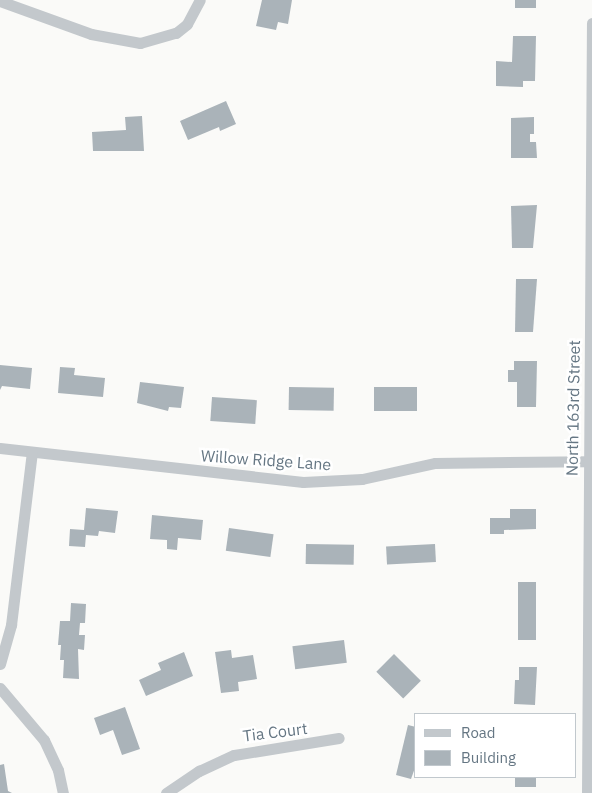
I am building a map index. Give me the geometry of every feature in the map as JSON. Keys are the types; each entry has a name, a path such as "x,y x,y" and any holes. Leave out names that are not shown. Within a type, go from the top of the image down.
{"street":[{"path":"0,1 115,40 140,43 164,39 187,24 200,0"},
{"name":"North 163rd Street","path":"587,793 592,23"},
{"name":"Willow Ridge Lane","path":"0,448 303,482 362,479 435,463 588,461"},
{"path":"0,664 11,625 32,452"},
{"path":"0,688 44,740 58,770 63,793"},
{"name":"Tia Court","path":"166,793 199,771 234,755 339,738"}],"building":[{"path":"262,0 292,0 288,24 278,22 276,30 256,26"},
{"path":"515,0 536,0 536,8 515,8"},
{"path":"513,36 536,36 535,81 523,81 523,87 496,86 496,61 512,62"},
{"path":"226,101 236,124 220,131 219,127 188,140 180,121"},
{"path":"142,116 144,151 93,151 92,132 126,130 125,117"},
{"path":"534,117 534,134 530,134 530,142 536,142 537,158 511,158 511,118"},
{"path":"537,205 533,248 512,248 511,206"},
{"path":"516,279 537,279 533,332 515,332"},
{"path":"514,361 537,361 536,407 517,407 517,382 508,382 508,370 514,370"},
{"path":"0,365 32,368 30,389 2,386 0,390"},
{"path":"60,367 75,368 74,375 105,378 103,397 58,393"},
{"path":"140,382 184,387 181,408 169,407 168,411 137,403"},
{"path":"289,387 334,388 334,411 289,410"},
{"path":"374,387 417,387 417,411 374,411"},
{"path":"212,397 257,400 255,424 210,421"},
{"path":"86,508 118,511 115,533 99,531 98,536 86,535 85,547 69,546 70,529 84,530"},
{"path":"510,509 536,509 536,529 504,530 504,534 490,534 490,518 510,518"},
{"path":"152,515 203,520 201,540 178,538 177,550 167,549 167,540 150,539"},
{"path":"229,528 274,534 270,557 226,551"},
{"path":"306,544 354,545 354,565 306,564"},
{"path":"435,544 436,562 387,565 386,547"},
{"path":"518,582 536,582 536,640 518,640"},
{"path":"71,603 86,604 85,623 80,623 79,635 85,635 84,650 78,649 79,679 63,678 64,660 60,660 61,645 58,645 60,621 70,621"},
{"path":"344,640 347,663 295,669 292,646"},
{"path":"231,650 232,658 253,655 257,679 238,682 239,691 221,693 215,652"},
{"path":"184,652 193,676 146,696 139,680 161,670 158,663"},
{"path":"394,654 421,681 403,699 376,672"},
{"path":"519,667 537,667 535,705 514,704 515,680 519,680"},
{"path":"125,707 140,749 122,755 113,730 100,735 94,718"},
{"path":"408,725 414,726 414,771 411,779 396,775"},
{"path":"4,764 8,791 12,793 0,793 0,765"},
{"path":"515,778 536,778 536,787 515,787"}]}
